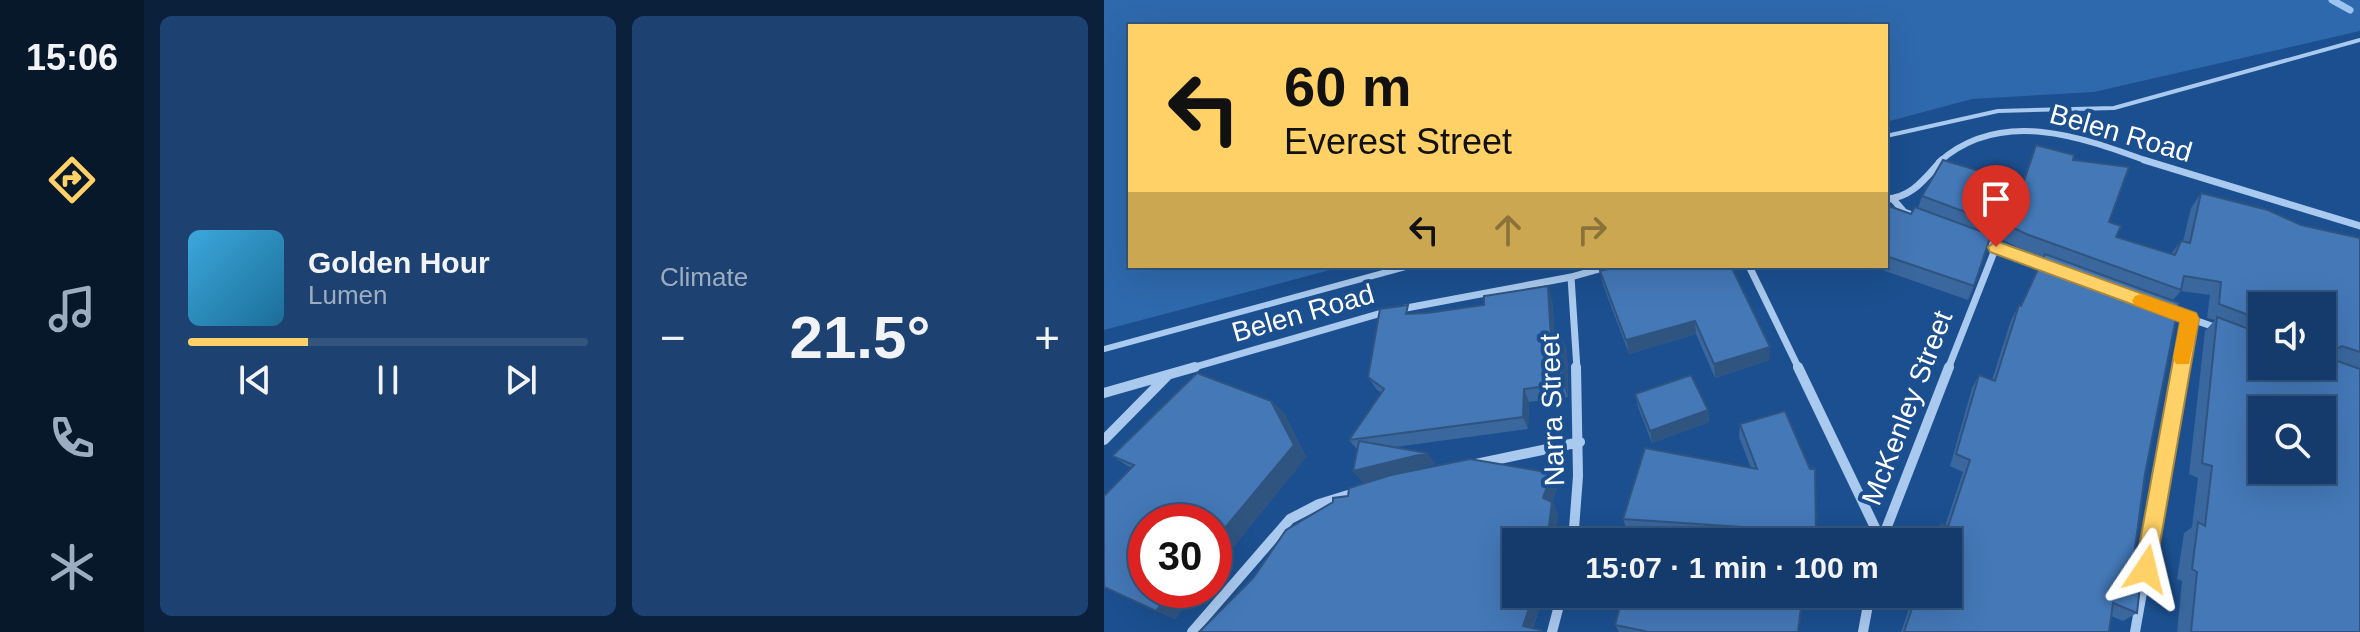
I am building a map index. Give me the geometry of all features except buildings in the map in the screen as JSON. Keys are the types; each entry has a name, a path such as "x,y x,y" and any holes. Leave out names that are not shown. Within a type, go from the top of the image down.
{"street":[{"name":"Belen Road","path":"1889,199 1916,188 1947,156 1970,142 2011,131 2038,131 2096,144 2360,226"},
{"path":"1889,199 1904,212 1917,217"},
{"path":"1970,237 2056,269"},
{"name":"McKenley Street","path":"1886,528 1996,247"},
{"name":"Belen Road","path":"1104,393 1385,312 1571,277 1603,268"},
{"path":"1750,268 1875,528"},
{"name":"Narra Street","path":"1571,277 1580,442 1575,528"},
{"path":"2160,308 2233,334"},
{"path":"2135,632 2190,319"},
{"path":"1104,440 1169,375"},
{"path":"1460,467 1580,442"},
{"path":"1192,632 1290,519 1305,509 1364,490"},
{"path":"1552,632 1558,608"},
{"path":"1863,632 1867,608"}],"lane":[{"path":"1888,135 1966,115 2016,109 2078,111 2114,108 2360,40"},
{"path":"1104,349 1402,268"}],"shaded area":[{"path":"1104,0 2360,0 2360,31 2094,92 1972,99 1888,121 1888,24 1128,24 1128,268 1337,268 1104,330"}],"waterway":[{"path":"2332,0 2350,10"}],"slow traffic":[{"path":"2141,301 2190,319 2183,358"}],"route":[{"path":"1996,247 2190,319 2146,569"}]}
